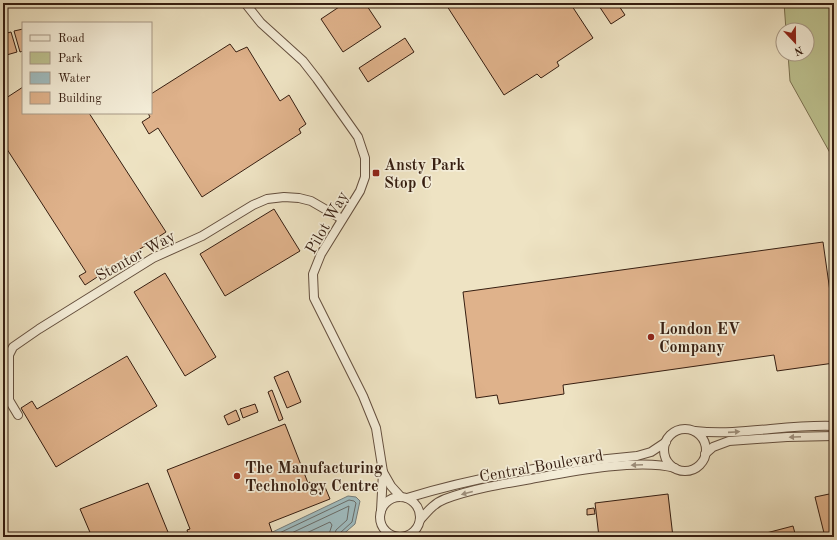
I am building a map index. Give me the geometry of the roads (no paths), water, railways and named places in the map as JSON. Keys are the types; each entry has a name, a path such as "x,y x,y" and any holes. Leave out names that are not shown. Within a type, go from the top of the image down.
{"street":[{"name":"Pilot Way","path":"247,3 251,12 303,61 341,112 358,137 363,148 365,158 365,177 360,191 321,254 313,274 314,298 363,396 376,428 383,472 381,511"},
{"name":"Stentor Way","path":"18,415 8,400 9,355 13,347 39,329 153,258 202,236 253,205 267,199 284,197 299,198 311,201 342,219"},
{"path":"834,426 812,425 723,432 695,431 686,429 675,432 666,442 666,456 675,468 686,470 694,468 700,464 706,454 713,447 729,441 787,437 834,436"},
{"path":"695,431 703,439 706,454"},
{"name":"Central Boulevard","path":"404,497 529,469 637,456 651,452 666,442"},
{"name":"Central Boulevard","path":"419,522 436,504 445,499 490,487 567,472 600,468 661,464 675,468"},
{"name":"Pilot Way","path":"383,472 391,486 404,497"},
{"path":"416,537 419,522 417,505 404,497 388,501 381,511 380,516 383,527 395,536 410,534 419,522"}],"water":[{"path":"348,496 356,497 360,501 355,524 340,537 262,537"}],"place":[{"name":"Ansty Park Stop C","path":"376,173"},
{"name":"London EV Company","path":"651,337"},
{"name":"The Manufacturing Technology Centre","path":"237,476"}]}
